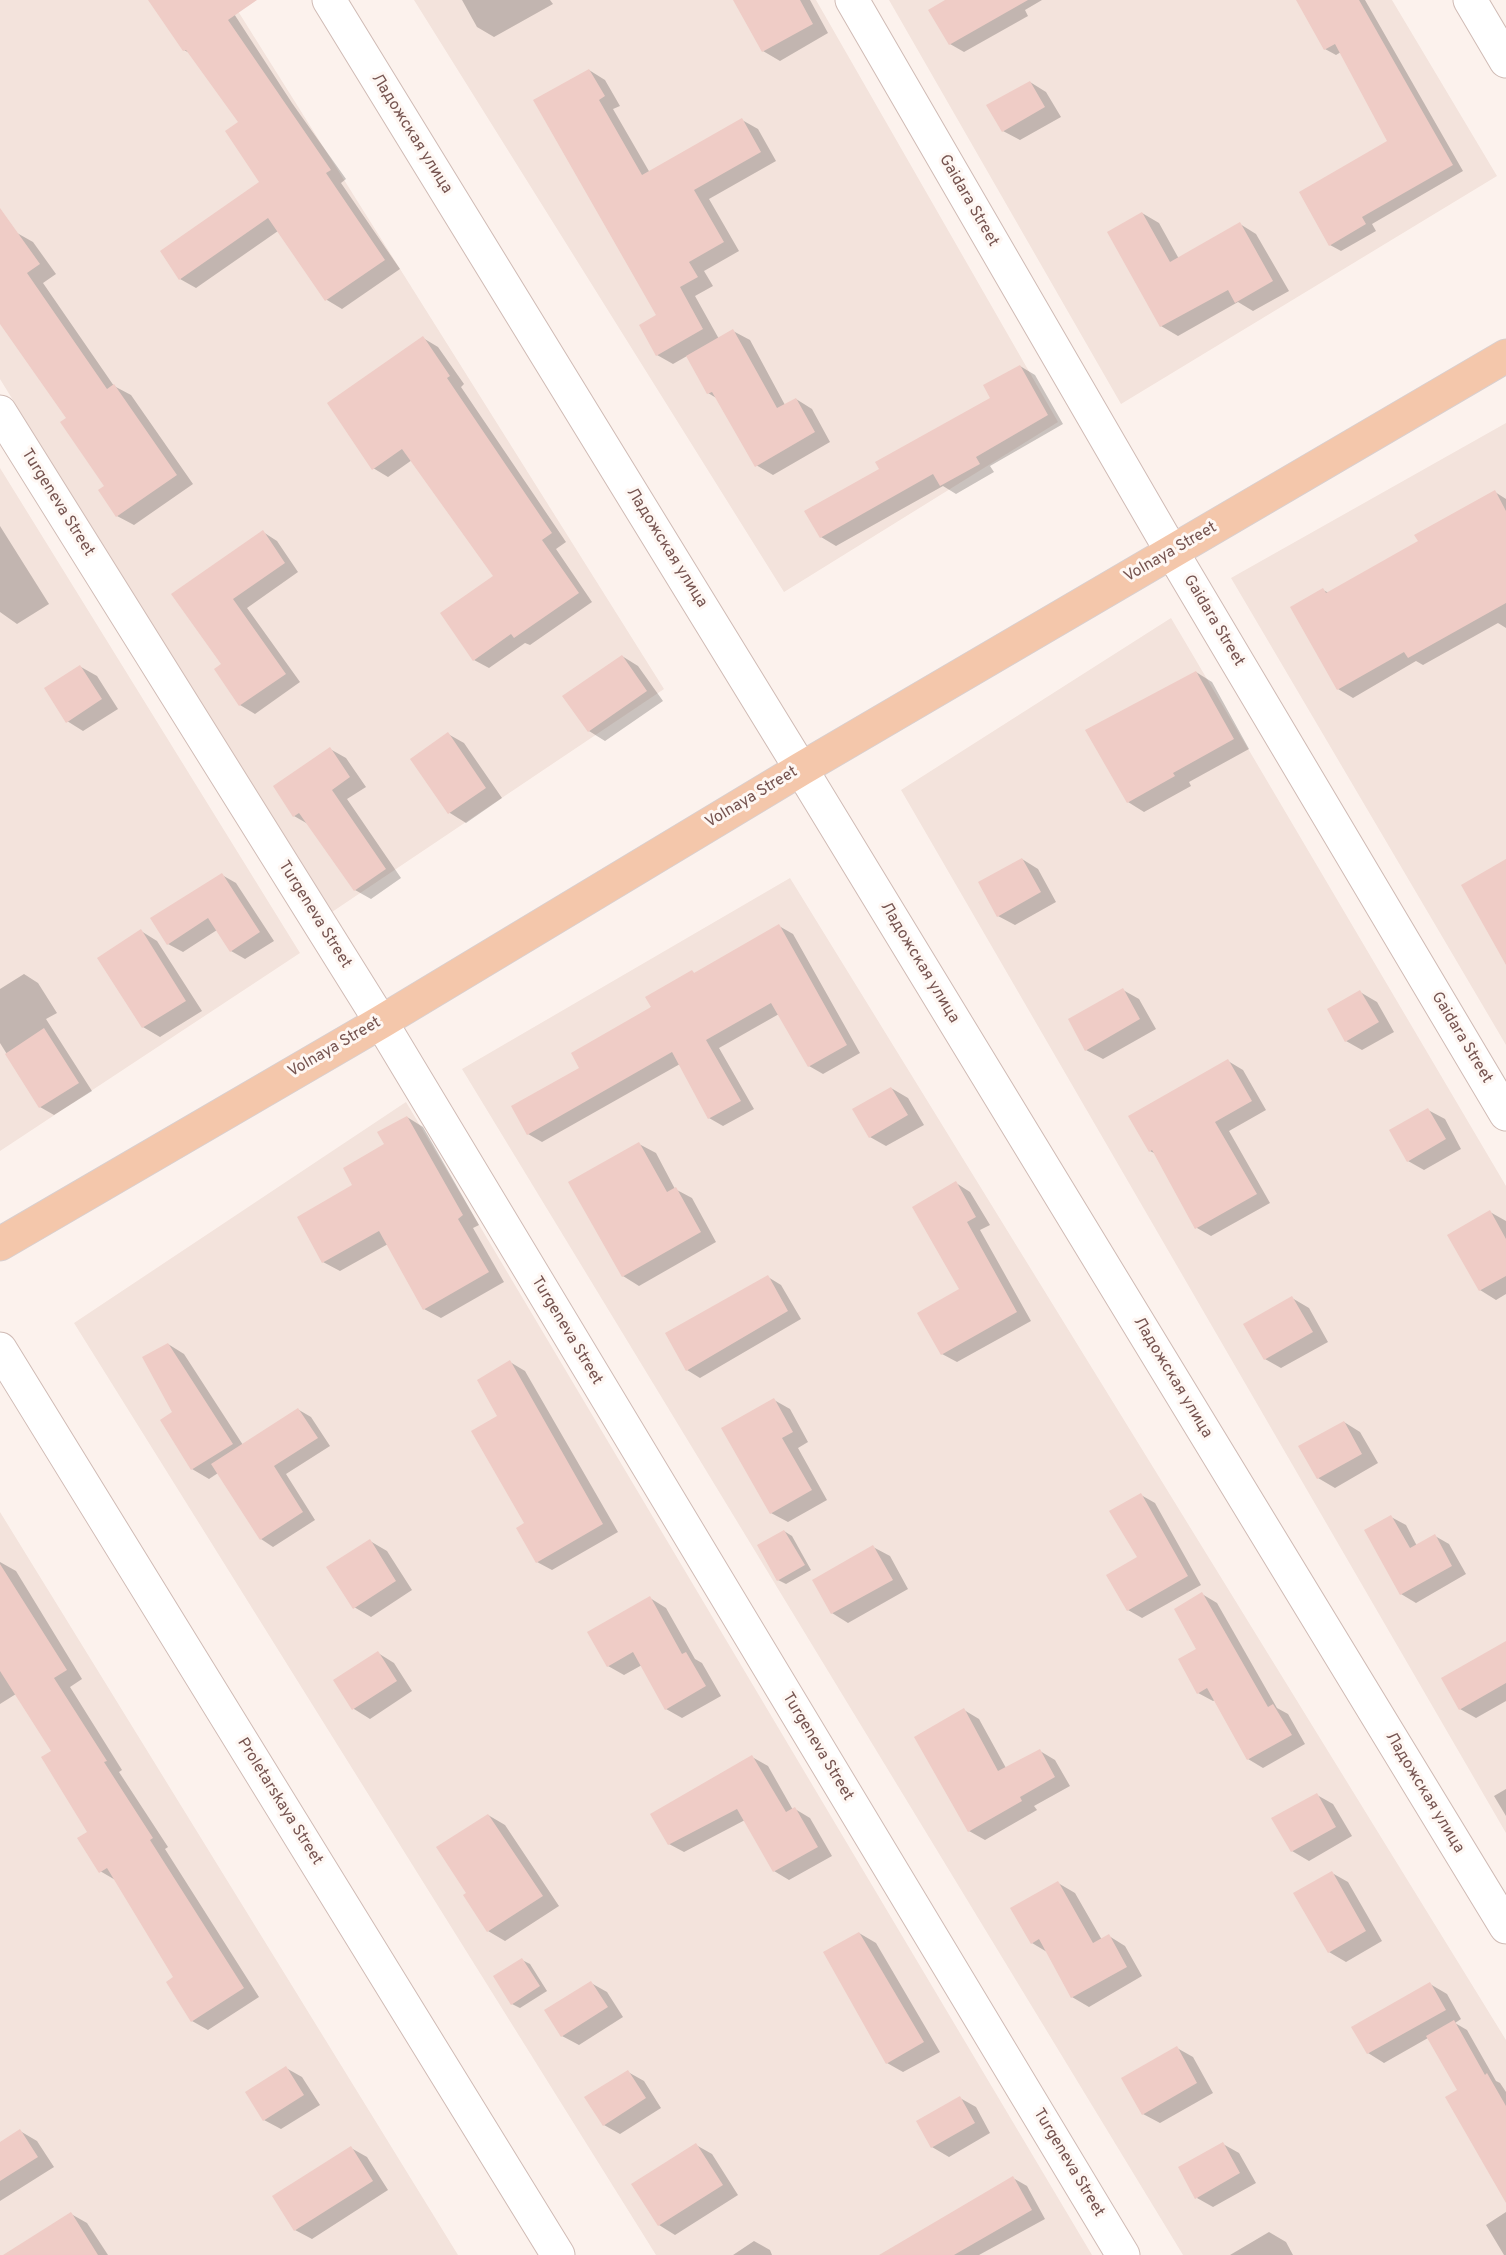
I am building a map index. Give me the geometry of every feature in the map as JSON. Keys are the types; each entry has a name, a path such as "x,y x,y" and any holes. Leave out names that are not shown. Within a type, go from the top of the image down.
{"main road":[{"name":"Volnaya Street","path":"0,1244 381,1022 801,769 1506,356"}],"street":[{"name":"Ладожская улица","path":"329,0 801,769 1506,1927"},
{"name":"Gaidara Street","path":"852,0 1172,552 1506,1114"},
{"path":"1470,0 1506,61"},
{"name":"Turgeneva Street","path":"0,412 381,1022 1123,2255"},
{"name":"Proletarskaya Street","path":"0,1349 558,2255"}],"shaded area":[{"path":"0,0 231,0 664,689 329,914 0,379"},
{"path":"414,0 816,0 1058,422 784,592"},
{"path":"889,0 1392,0 1497,176 1121,404"},
{"path":"1506,423 1506,1045 1231,578"},
{"path":"0,468 300,953 0,1151"},
{"path":"1171,618 1506,1186 1506,1833 901,790"},
{"path":"790,878 1506,2040 1506,2255 1183,2255 462,1069"},
{"path":"406,1102 1092,2255 656,2255 74,1323"},
{"path":"0,1512 458,2255 0,2255"}],"building":[{"path":"148,0 257,0 228,20 331,170 326,173 385,260 325,301 268,218 179,280 160,251 259,182 225,131 238,122 186,50 183,51"},
{"path":"733,0 800,0 813,24 762,52"},
{"path":"945,0 1028,0 949,45 928,10"},
{"path":"1296,0 1359,0 1453,165 1362,217 1366,224 1329,246 1299,192 1387,141 1335,44 1324,50"},
{"path":"589,69 605,96 599,100 642,175 742,118 761,152 694,190 724,242 689,262 698,277 680,287 703,329 656,356 639,325 656,315 533,100"},
{"path":"1030,81 1045,107 1002,132 986,105"},
{"path":"0,208 40,264 27,273 107,389 114,384 177,475 116,517 98,490 104,486 60,422 66,418 0,324"},
{"path":"1142,212 1170,262 1240,222 1273,281 1235,303 1228,290 1160,327 1107,232"},
{"path":"733,329 777,408 796,398 815,432 755,467 712,392 707,394 686,356"},
{"path":"423,336 450,376 447,378 552,533 542,540 579,593 514,638 511,634 473,661 440,613 493,576 402,449 372,470 327,403"},
{"path":"1020,365 1048,415 976,457 980,464 940,486 933,474 820,538 804,511 879,469 875,462 990,398 983,385"},
{"path":"1495,490 1506,511 1506,603 1408,658 1404,652 1337,690 1290,607 1323,588 1326,593 1418,541 1414,535"},
{"path":"263,530 285,563 233,599 286,674 239,706 214,669 221,664 171,594"},
{"path":"622,655 647,691 588,732 562,696"},
{"path":"80,665 102,699 66,723 44,688"},
{"path":"1196,671 1234,739 1173,773 1175,776 1127,803 1085,730"},
{"path":"448,732 486,788 448,814 410,759"},
{"path":"330,747 350,777 332,790 386,869 354,891 299,813 293,817 273,786"},
{"path":"1022,858 1041,892 997,917 978,882"},
{"path":"1506,859 1506,965 1461,885"},
{"path":"222,873 260,932 230,952 208,918 167,945 150,918"},
{"path":"779,924 847,1045 808,1067 771,1003 706,1040 741,1101 708,1119 672,1052 527,1135 511,1106 579,1068 571,1053 651,1007 645,997 692,970 694,973"},
{"path":"141,929 186,1001 142,1028 97,958"},
{"path":"1123,988 1140,1019 1085,1051 1068,1019"},
{"path":"1360,990 1379,1022 1345,1042 1327,1009"},
{"path":"44,1028 79,1083 39,1108 5,1054"},
{"path":"1228,1059 1252,1101 1215,1122 1257,1194 1195,1229 1152,1150 1149,1152 1128,1116"},
{"path":"891,1087 908,1115 869,1138 852,1109"},
{"path":"1428,1108 1446,1139 1407,1162 1389,1130"},
{"path":"407,1116 463,1215 458,1219 489,1272 423,1310 379,1231 322,1263 297,1217 352,1185 343,1168 384,1144 377,1132"},
{"path":"639,1142 667,1192 676,1187 701,1232 622,1277 568,1182"},
{"path":"956,1181 976,1217 967,1222 1017,1312 941,1355 917,1313 959,1289 912,1207"},
{"path":"1490,1210 1506,1239 1506,1276 1479,1291 1447,1235"},
{"path":"768,1275 788,1311 686,1371 665,1333"},
{"path":"1292,1296 1313,1332 1264,1360 1243,1324"},
{"path":"168,1343 233,1444 191,1470 160,1420 172,1412 142,1357"},
{"path":"510,1360 603,1524 536,1563 516,1528 524,1523 471,1431 497,1416 477,1380"},
{"path":"774,1398 793,1432 782,1438 812,1490 770,1514 721,1428"},
{"path":"298,1408 318,1438 274,1466 303,1512 260,1540 211,1464"},
{"path":"1344,1421 1362,1454 1317,1479 1298,1446"},
{"path":"1141,1493 1188,1576 1127,1611 1106,1575 1137,1557 1109,1511"},
{"path":"1391,1515 1410,1548 1435,1534 1452,1566 1400,1595 1364,1530"},
{"path":"784,1530 805,1565 777,1581 757,1545"},
{"path":"370,1539 396,1581 353,1609 326,1567"},
{"path":"873,1545 893,1580 831,1614 812,1580"},
{"path":"0,1564 67,1670 54,1678 153,1838 150,1840 244,1988 191,2022 166,1982 173,1977 107,1868 99,1873 77,1838 87,1832 41,1757 51,1751 0,1671"},
{"path":"1202,1592 1268,1707 1273,1704 1292,1735 1247,1760 1207,1688 1197,1694 1178,1659 1196,1649 1174,1609"},
{"path":"650,1596 682,1654 686,1652 706,1686 665,1710 633,1652 607,1667 587,1632"},
{"path":"1506,1641 1506,1683 1459,1710 1441,1678"},
{"path":"378,1651 397,1681 352,1710 333,1680"},
{"path":"964,1708 998,1771 1040,1749 1055,1777 1020,1797 1022,1801 968,1832 914,1737"},
{"path":"752,1755 786,1812 795,1807 818,1847 773,1872 737,1809 668,1845 650,1814"},
{"path":"1317,1793 1336,1827 1291,1852 1271,1818"},
{"path":"488,1814 543,1896 487,1932 463,1895 466,1893 436,1847"},
{"path":"1332,1871 1366,1931 1328,1953 1293,1893"},
{"path":"1058,1881 1093,1943 1109,1934 1127,1967 1071,1998 1039,1939 1031,1944 1010,1908"},
{"path":"859,1932 924,2042 886,2064 823,1952"},
{"path":"522,1958 540,1986 511,2005 493,1976"},
{"path":"591,1981 608,2007 561,2037 544,2010"},
{"path":"1430,1982 1446,2010 1367,2054 1351,2027"},
{"path":"1454,2020 1485,2075 1487,2073 1506,2106 1506,2203 1445,2097 1457,2090 1426,2036"},
{"path":"1177,2046 1197,2083 1142,2115 1121,2078"},
{"path":"286,2066 304,2095 263,2121 245,2092"},
{"path":"628,2070 646,2098 603,2126 584,2097"},
{"path":"960,2096 975,2123 931,2148 916,2121"},
{"path":"20,2129 38,2157 0,2181 0,2142"},
{"path":"1223,2142 1240,2173 1195,2199 1178,2167"},
{"path":"696,2143 723,2185 658,2226 631,2184"},
{"path":"351,2146 373,2181 294,2231 272,2196"},
{"path":"1013,2176 1032,2210 954,2255 879,2255"},
{"path":"71,2212 98,2255 3,2255"}]}
